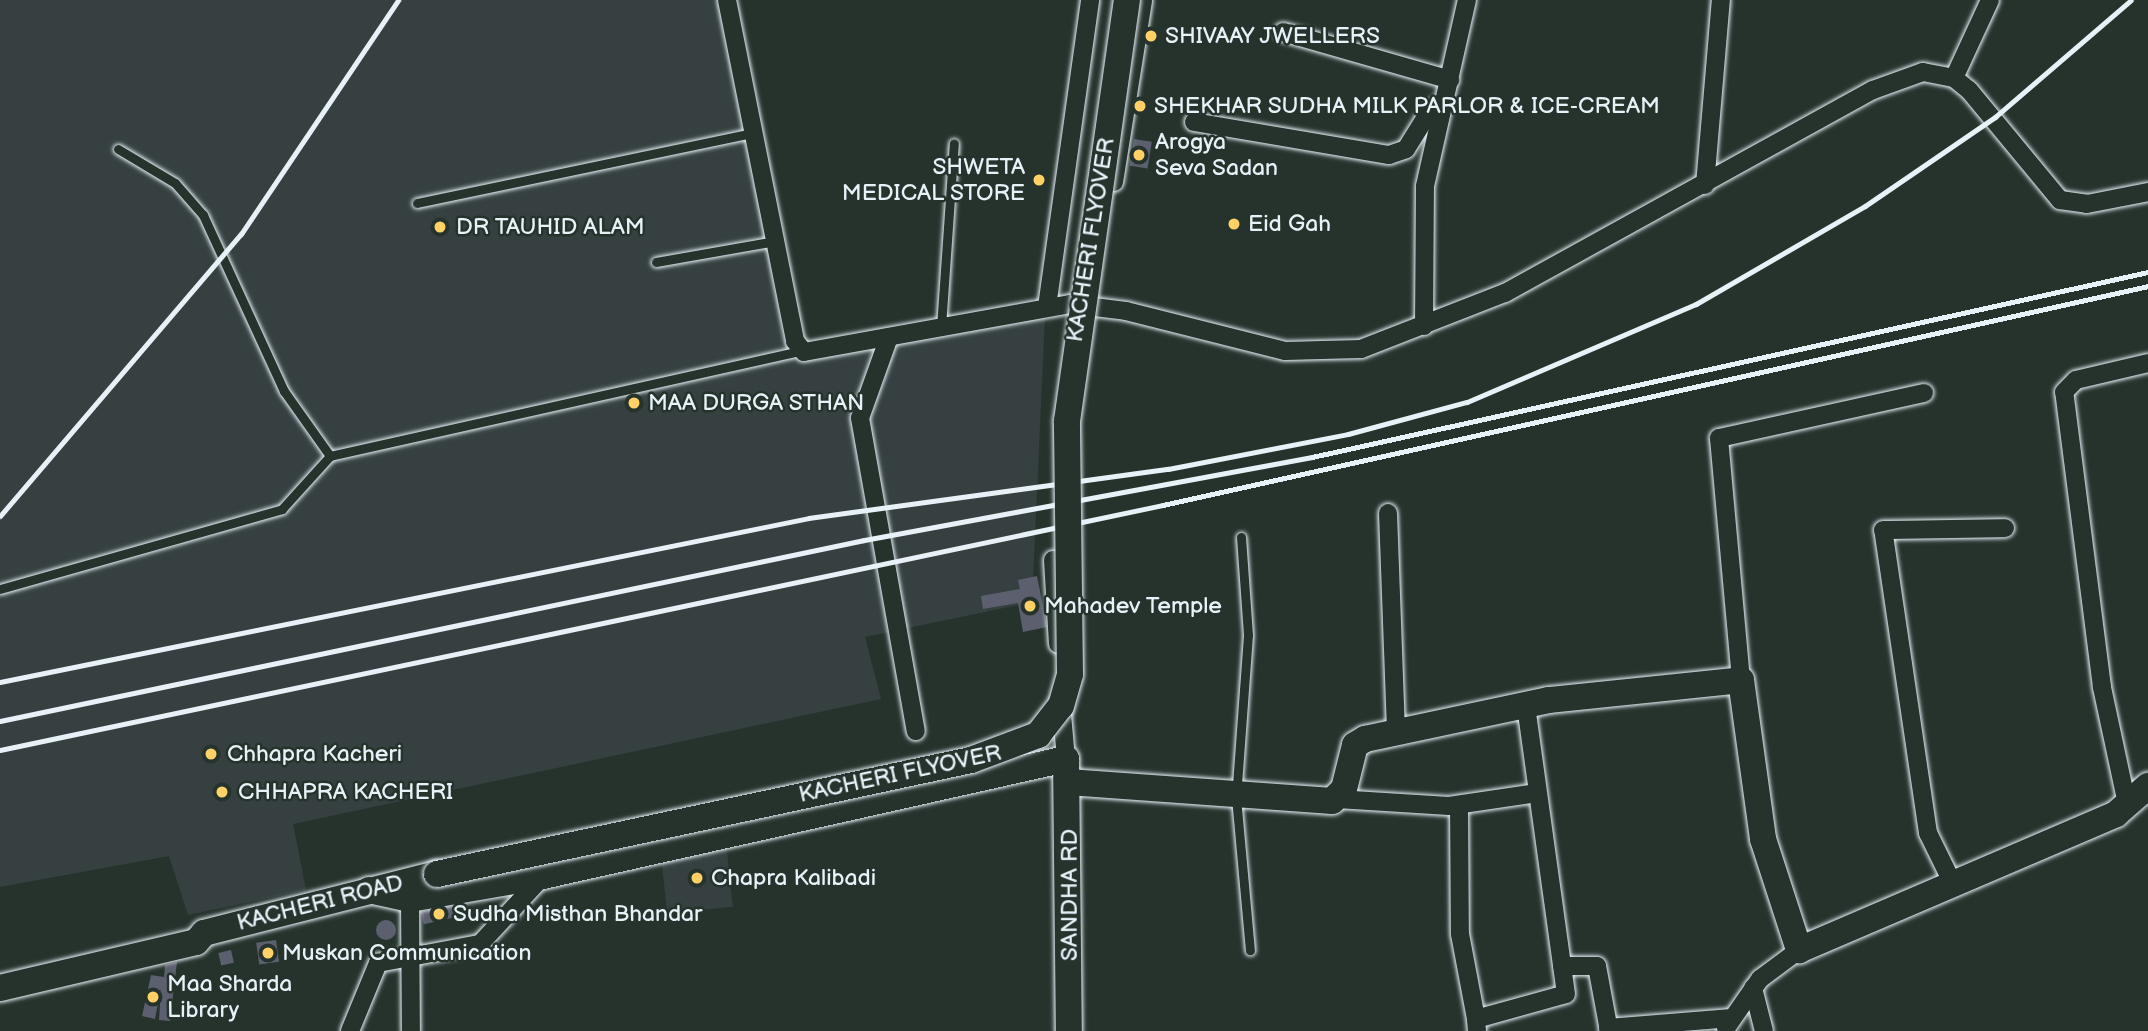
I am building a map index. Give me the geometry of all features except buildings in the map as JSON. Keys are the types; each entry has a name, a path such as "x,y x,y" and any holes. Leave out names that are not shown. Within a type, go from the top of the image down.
{"street":[{"path":"727,0 751,133 800,351 1047,307 1092,306 1311,355 1361,349 1505,293 1899,78 1923,72 1954,78 1995,117 2060,200 2087,204 2148,192"},
{"path":"1047,307 1090,0"},
{"name":"KACHERI FLYOVER","path":"437,874 971,760 1038,734 1060,706 1070,674 1067,421 1078,308 1127,0"},
{"path":"1092,306 1143,0"},
{"path":"1424,326 1425,186 1467,0"},
{"path":"1705,185 1721,0"},
{"path":"1954,78 1990,0"},
{"path":"1283,32 1450,80"},
{"path":"1194,122 1389,155 1406,149 1431,109 1444,104"},
{"path":"889,337 860,418 916,731"},
{"path":"2127,804 2102,687 2064,392 2076,380 2148,363"},
{"path":"1799,950 1763,839 1741,681 1719,438 1924,393"},
{"path":"1388,513 1396,732"},
{"path":"1953,884 1928,833 1883,530 2005,528"},
{"path":"1053,560 1067,771"},
{"path":"1337,799 1355,745 1396,732 1526,704 1741,681"},
{"path":"1459,805 1460,934 1477,1025 1566,994 1526,704"},
{"path":"369,890 410,899 543,876 1067,771 1236,797 1459,805 1537,793"},
{"name":"SANDHA RD","path":"1067,771 1069,1031"},
{"path":"1562,966 1597,966 1608,1029 1728,1025 1753,988 1799,950 1953,884 2127,804 2148,786"},
{"name":"KACHERI ROAD","path":"0,988 196,942 204,933 437,874"},
{"path":"350,1031 378,963 413,954 480,944 543,876"},
{"path":"410,899 413,954 411,1031"},
{"name":"KACHERI ROAD","path":"0,971 194,929 204,933"},
{"path":"1753,988 1763,1031"}],"lane":[{"path":"417,203 751,133"},
{"path":"941,327 954,143"},
{"path":"118,149 175,183 203,215 284,391 330,456"},
{"path":"656,262 775,241"},
{"path":"0,589 282,509 330,456 800,351"},
{"path":"1241,537 1248,635 1236,797 1250,950"}],"shaded area":[{"path":"0,0 724,0 794,361 1045,316 1032,602 865,637 881,699 293,824 306,890 188,915 169,856 0,887"},
{"name":"Chapra Kalibadi","path":"726,842 733,907 667,914 660,849"}],"railway":[{"path":"0,516 241,234 398,0"},
{"path":"0,682 809,518 1168,469 1348,434 1467,402 1696,304 1865,206 1995,117 2131,0"},
{"path":"0,721 864,540 1312,457 2148,272"},
{"path":"0,750 1163,505 2148,286"}],"place":[{"name":"SHIVAAY JWELLERS","path":"1151,36"},
{"name":"SHEKHAR SUDHA MILK PARLOR & ICE-CREAM","path":"1140,106"},
{"name":"Arogya Seva Sadan","path":"1139,155"},
{"name":"SHWETA MEDICAL STORE","path":"1039,180"},
{"name":"Eid Gah","path":"1234,224"},
{"name":"DR TAUHID ALAM","path":"440,227"},
{"name":"MAA DURGA STHAN","path":"634,403"},
{"name":"Mahadev Temple","path":"1030,606"},
{"name":"Chhapra Kacheri","path":"211,754"},
{"name":"CHHAPRA KACHERI","path":"222,792"},
{"name":"Chapra Kalibadi","path":"697,878"},
{"name":"Sudha Misthan Bhandar","path":"439,914"},
{"name":"Muskan Communication","path":"268,953"},
{"name":"Maa Sharda Library","path":"153,997"}]}
